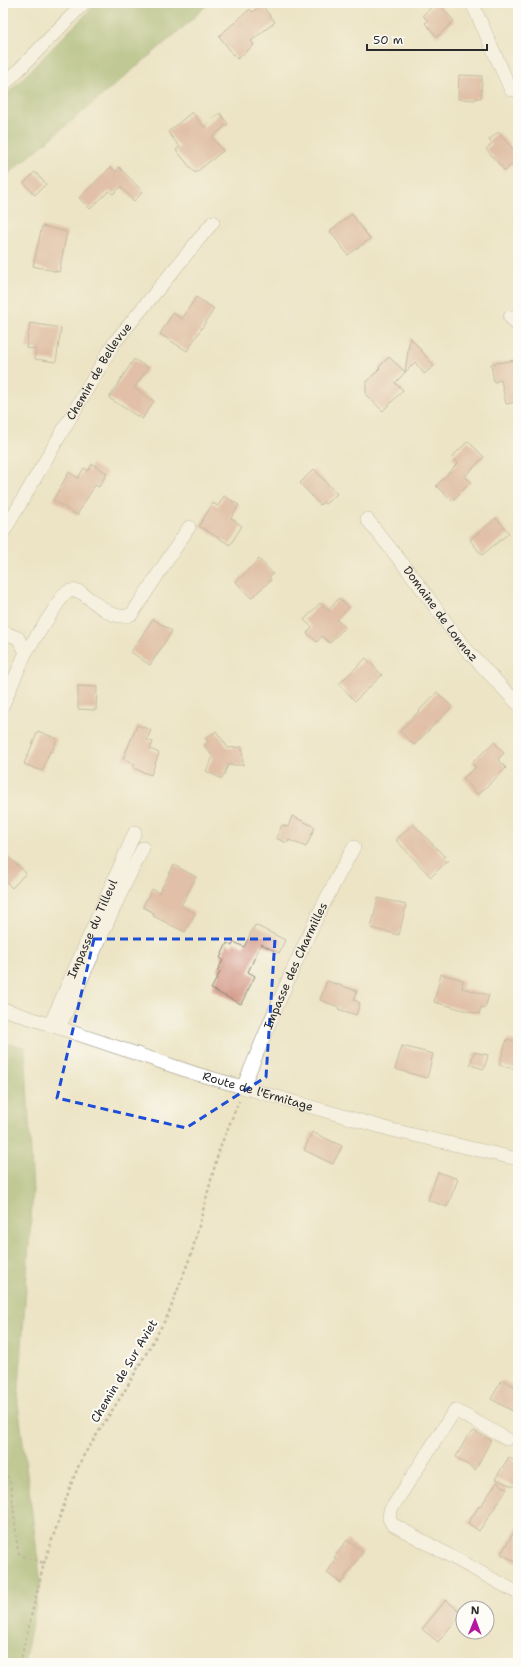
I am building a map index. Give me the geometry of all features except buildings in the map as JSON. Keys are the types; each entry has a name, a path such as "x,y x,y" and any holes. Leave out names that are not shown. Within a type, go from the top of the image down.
{"street":[{"path":"3,86 84,3"},
{"path":"472,3 511,90"},
{"name":"Chemin de Bellevue","path":"3,533 114,343 213,222"},
{"name":"Domaine de Lonnaz","path":"367,519 414,578 464,647 518,704"},
{"path":"3,705 26,652 64,594 73,590 82,592 114,615 124,617 132,614 189,527"},
{"path":"3,632 18,638 26,652"},
{"name":"Impasse du Tilleul","path":"55,1027 135,832"},
{"name":"Impasse des Charmilles","path":"243,1087 304,942 320,909 354,847"},
{"path":"55,1027 143,848"},
{"name":"Route de l'Ermitage","path":"3,1009 162,1063 243,1087 399,1131 518,1159"},
{"path":"507,1439 455,1410 390,1511 389,1518 392,1524 518,1594"}],"path":[{"name":"Chemin de Sur Aviet","path":"20,1663 44,1563 57,1521 82,1458 127,1387 168,1315 192,1252 219,1150 243,1087"},
{"path":"3,1095 7,1144 3,1164"},
{"path":"3,1464 11,1485 18,1552 21,1556 44,1563"}],"highlighted area":[{"path":"94,939 275,939 266,1077 186,1128 57,1098"}],"green space":[{"path":"97,3 209,3 185,26 6,176 3,187 3,98"},
{"path":"3,1042 25,1047 33,1190 18,1403 41,1583 24,1663 3,1663"}]}
